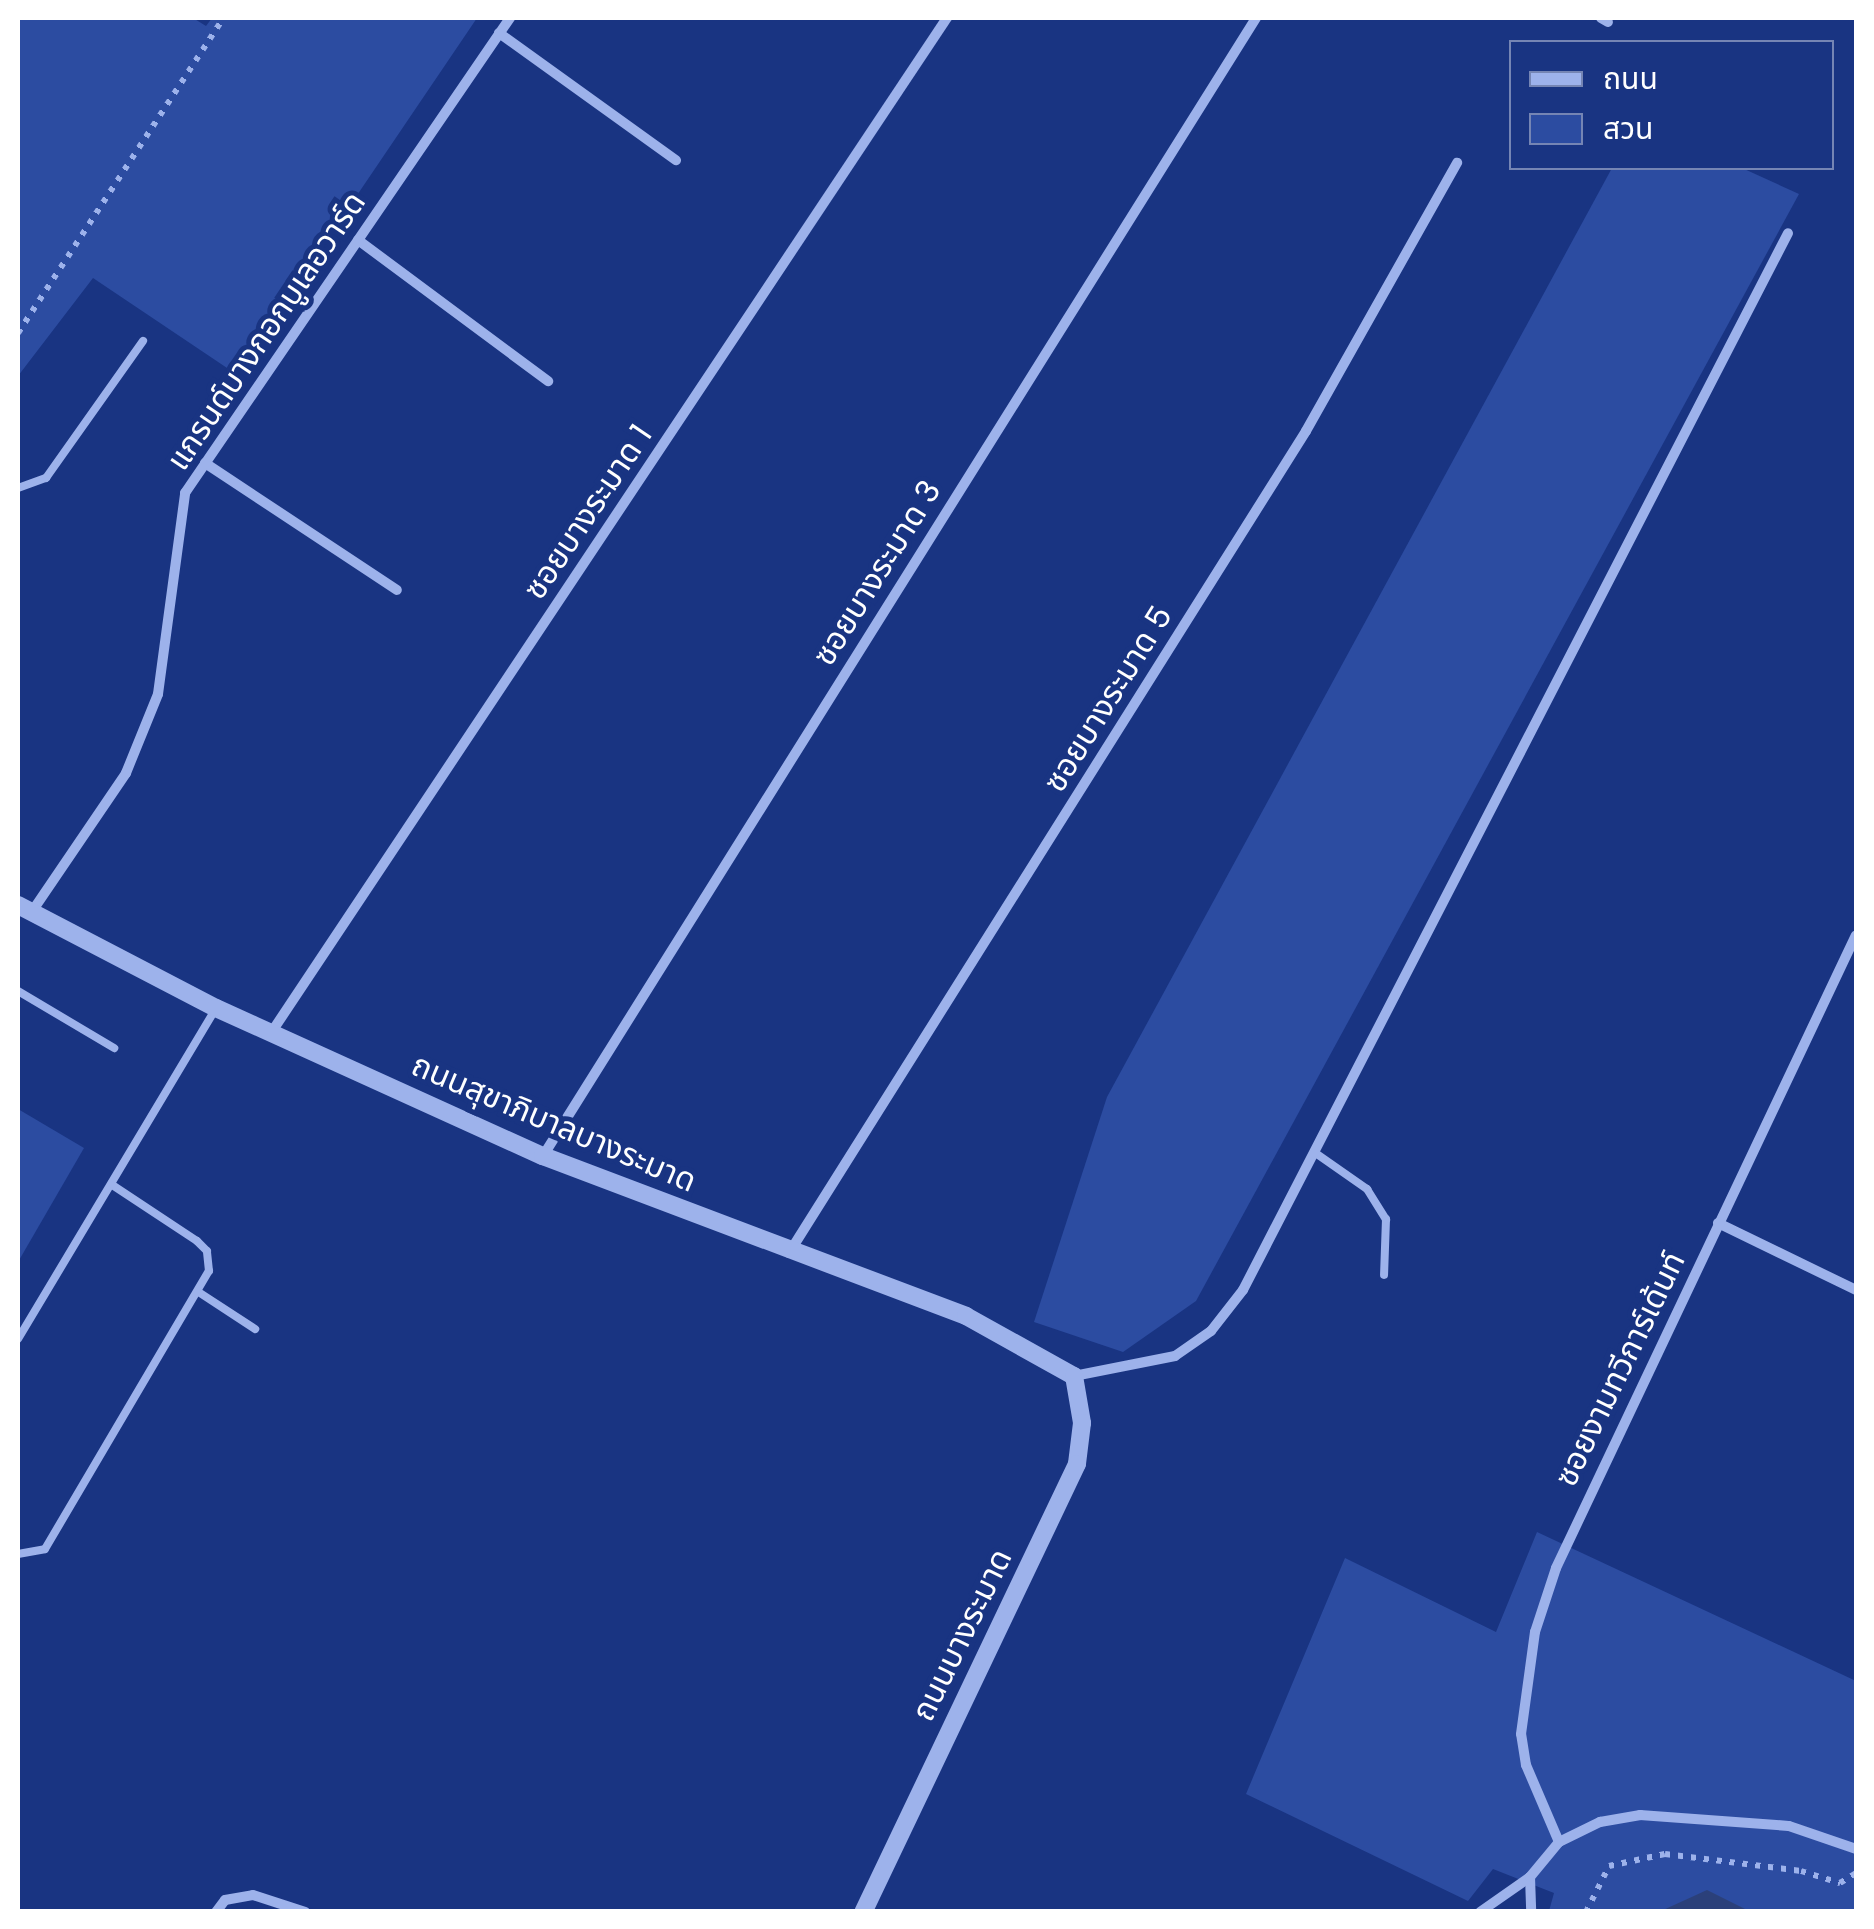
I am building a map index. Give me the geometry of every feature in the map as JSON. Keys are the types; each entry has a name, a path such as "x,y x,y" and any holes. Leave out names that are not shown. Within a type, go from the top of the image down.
{"street":[{"name":"แกรนด์บางกอกบูเลอวาร์ด","path":"24,909 126,773 158,694 185,493 510,18"},
{"name":"ซอยบางระมาด 1","path":"271,1033 947,18"},
{"name":"ซอยบางระมาด 3","path":"544,1156 1256,18"},
{"path":"500,33 676,160"},
{"name":"ซอยบางระมาด 5","path":"788,1254 1306,431 1457,163"},
{"path":"1074,1376 1175,1356 1210,1331 1243,1290 1788,233"},
{"path":"358,240 548,381"},
{"path":"206,463 397,590"},
{"name":"ถนนสุขาภิบาลบางระมาด","path":"24,909 216,1008 544,1156 788,1254 966,1316 1074,1376"},
{"name":"ซอยงามทวีการ์เด้นท์","path":"1560,1842 1526,1765 1520,1734 1535,1632 1574,1520 1856,935"},
{"path":"1718,1223 1856,1290"},
{"name":"ถนนบางระมาด","path":"863,1912 1077,1464 1082,1423 1074,1376"},
{"path":"1480,1912 1530,1877 1560,1842 1600,1822 1697,1816 1788,1826 1856,1848"},
{"path":"1530,1877 1531,1912"},
{"path":"216,1912 224,1900 253,1895 305,1912"}],"lane":[{"path":"18,488 46,478 143,342"},
{"path":"18,991 114,1048"},
{"path":"18,1338 114,1186 216,1008"},
{"path":"1314,1152 1367,1189 1386,1219 1384,1275"},
{"path":"18,1554 46,1548 200,1294 207,1251 114,1186"},
{"path":"200,1294 255,1329"}],"path":[{"path":"18,333 223,18"},
{"path":"1586,1912 1608,1866 1664,1854 1802,1871 1840,1882 1856,1873"}],"green space":[{"path":"18,18 193,18 206,26 212,18 477,18 236,374 93,278 18,376"},
{"path":"1611,170 1746,170 1799,194 1196,1301 1123,1352 1034,1322 1107,1097"},
{"path":"18,1109 84,1148 18,1262"},
{"path":"1537,1532 1856,1681 1856,1911 1549,1911 1554,1893 1493,1869 1468,1901 1246,1794 1345,1558 1496,1632"}],"shaded area":[{"path":"1707,1890 1749,1911 1661,1911"}]}
